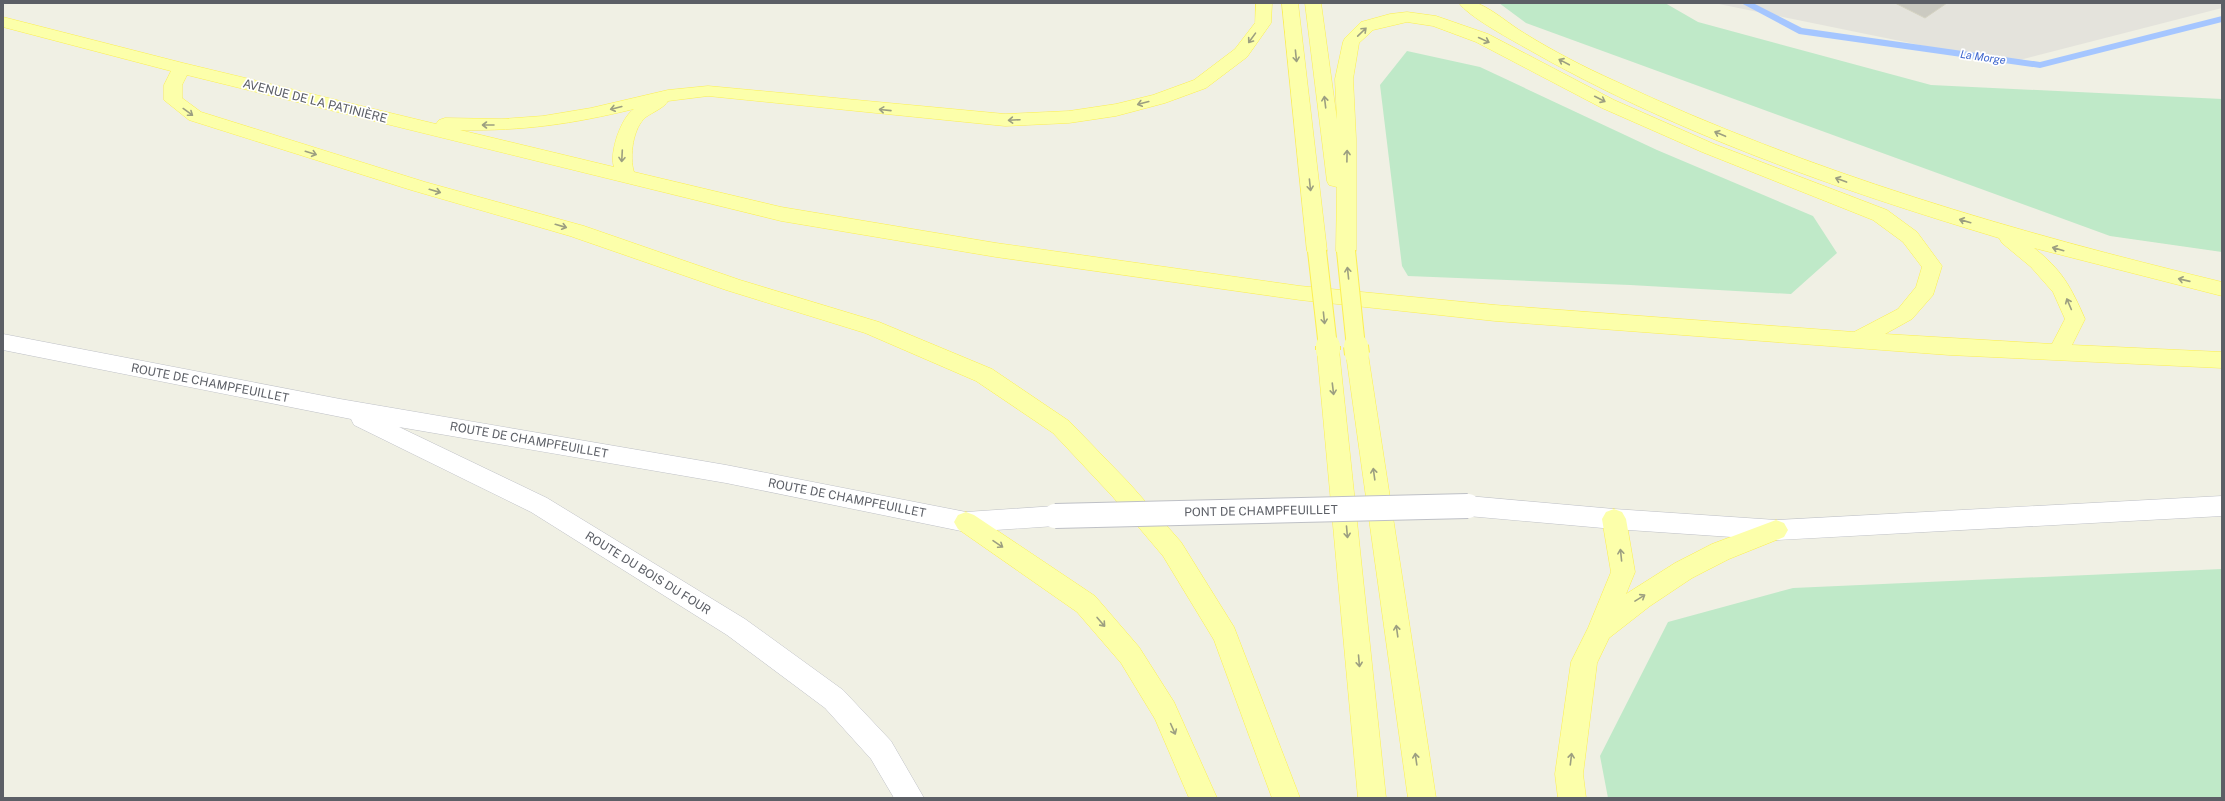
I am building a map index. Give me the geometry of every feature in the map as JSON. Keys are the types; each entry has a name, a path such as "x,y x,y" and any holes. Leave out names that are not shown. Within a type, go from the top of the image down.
{"main road":[{"path":"409,124 502,124 543,122 591,114 668,95 708,91 1005,120 1069,117 1116,110 1159,99 1200,84 1241,53 1263,23 1264,3"},
{"path":"1290,3 1338,436 1372,798"},
{"path":"1313,3 1346,251 1357,354 1422,798"},
{"path":"1467,3 1504,30 1612,88 1731,139 1902,202 2103,261 2222,289"},
{"path":"1346,251 1347,139 1344,79 1351,42 1368,26 1390,19 1407,16 1436,21 1482,38 1608,104 1708,148 1880,215 1910,237 1932,266 1926,290 1905,314 1857,340"},
{"name":"AVENUE DE LA PATINIÈRE","path":"3,22 181,68 627,178 781,214 996,250 1300,293 1495,313 1949,347 2222,360"},
{"path":"181,68 173,85 173,100 195,116 418,186 577,231 733,285 872,327 984,374 1061,427 1121,490 1172,549 1225,635 1286,798"},
{"path":"627,178 622,163 623,144 637,115 668,95"},
{"path":"2002,232 2038,262 2062,289 2075,319 2058,352"},
{"path":"1572,798 1569,774 1584,662 1599,632 1623,572 1614,519"},
{"path":"966,522 1086,604 1130,655 1166,711 1203,798"},
{"path":"1599,632 1632,603 1673,577 1714,554 1776,530"}],"street":[{"name":"ROUTE DE CHAMPFEUILLET","path":"3,342 340,408 726,474 966,522 1055,516"},
{"name":"ROUTE DU BOIS DU FOUR","path":"340,408 539,505 736,627 834,698 882,750 910,798"},
{"name":"PONT DE CHAMPFEUILLET","path":"1055,516 1468,506 1614,519 1776,530 2222,506"}],"shaded area":[{"path":"1714,3 2222,3 2222,8 2008,63"}],"green space":[{"path":"1499,3 1665,3 1698,22 1931,85 2222,99 2222,252 2110,236 1526,23"},
{"path":"1407,51 1480,67 1657,150 1813,216 1837,253 1791,294 1630,285 1408,276 1402,266 1380,85"},
{"path":"2222,569 2222,798 1608,798 1600,756 1668,622 1793,588"}],"building":[{"path":"1895,3 1947,3 1925,18"}],"waterway":[{"name":"La Morge","path":"1746,3 1799,31 2040,65 2222,19"}]}
